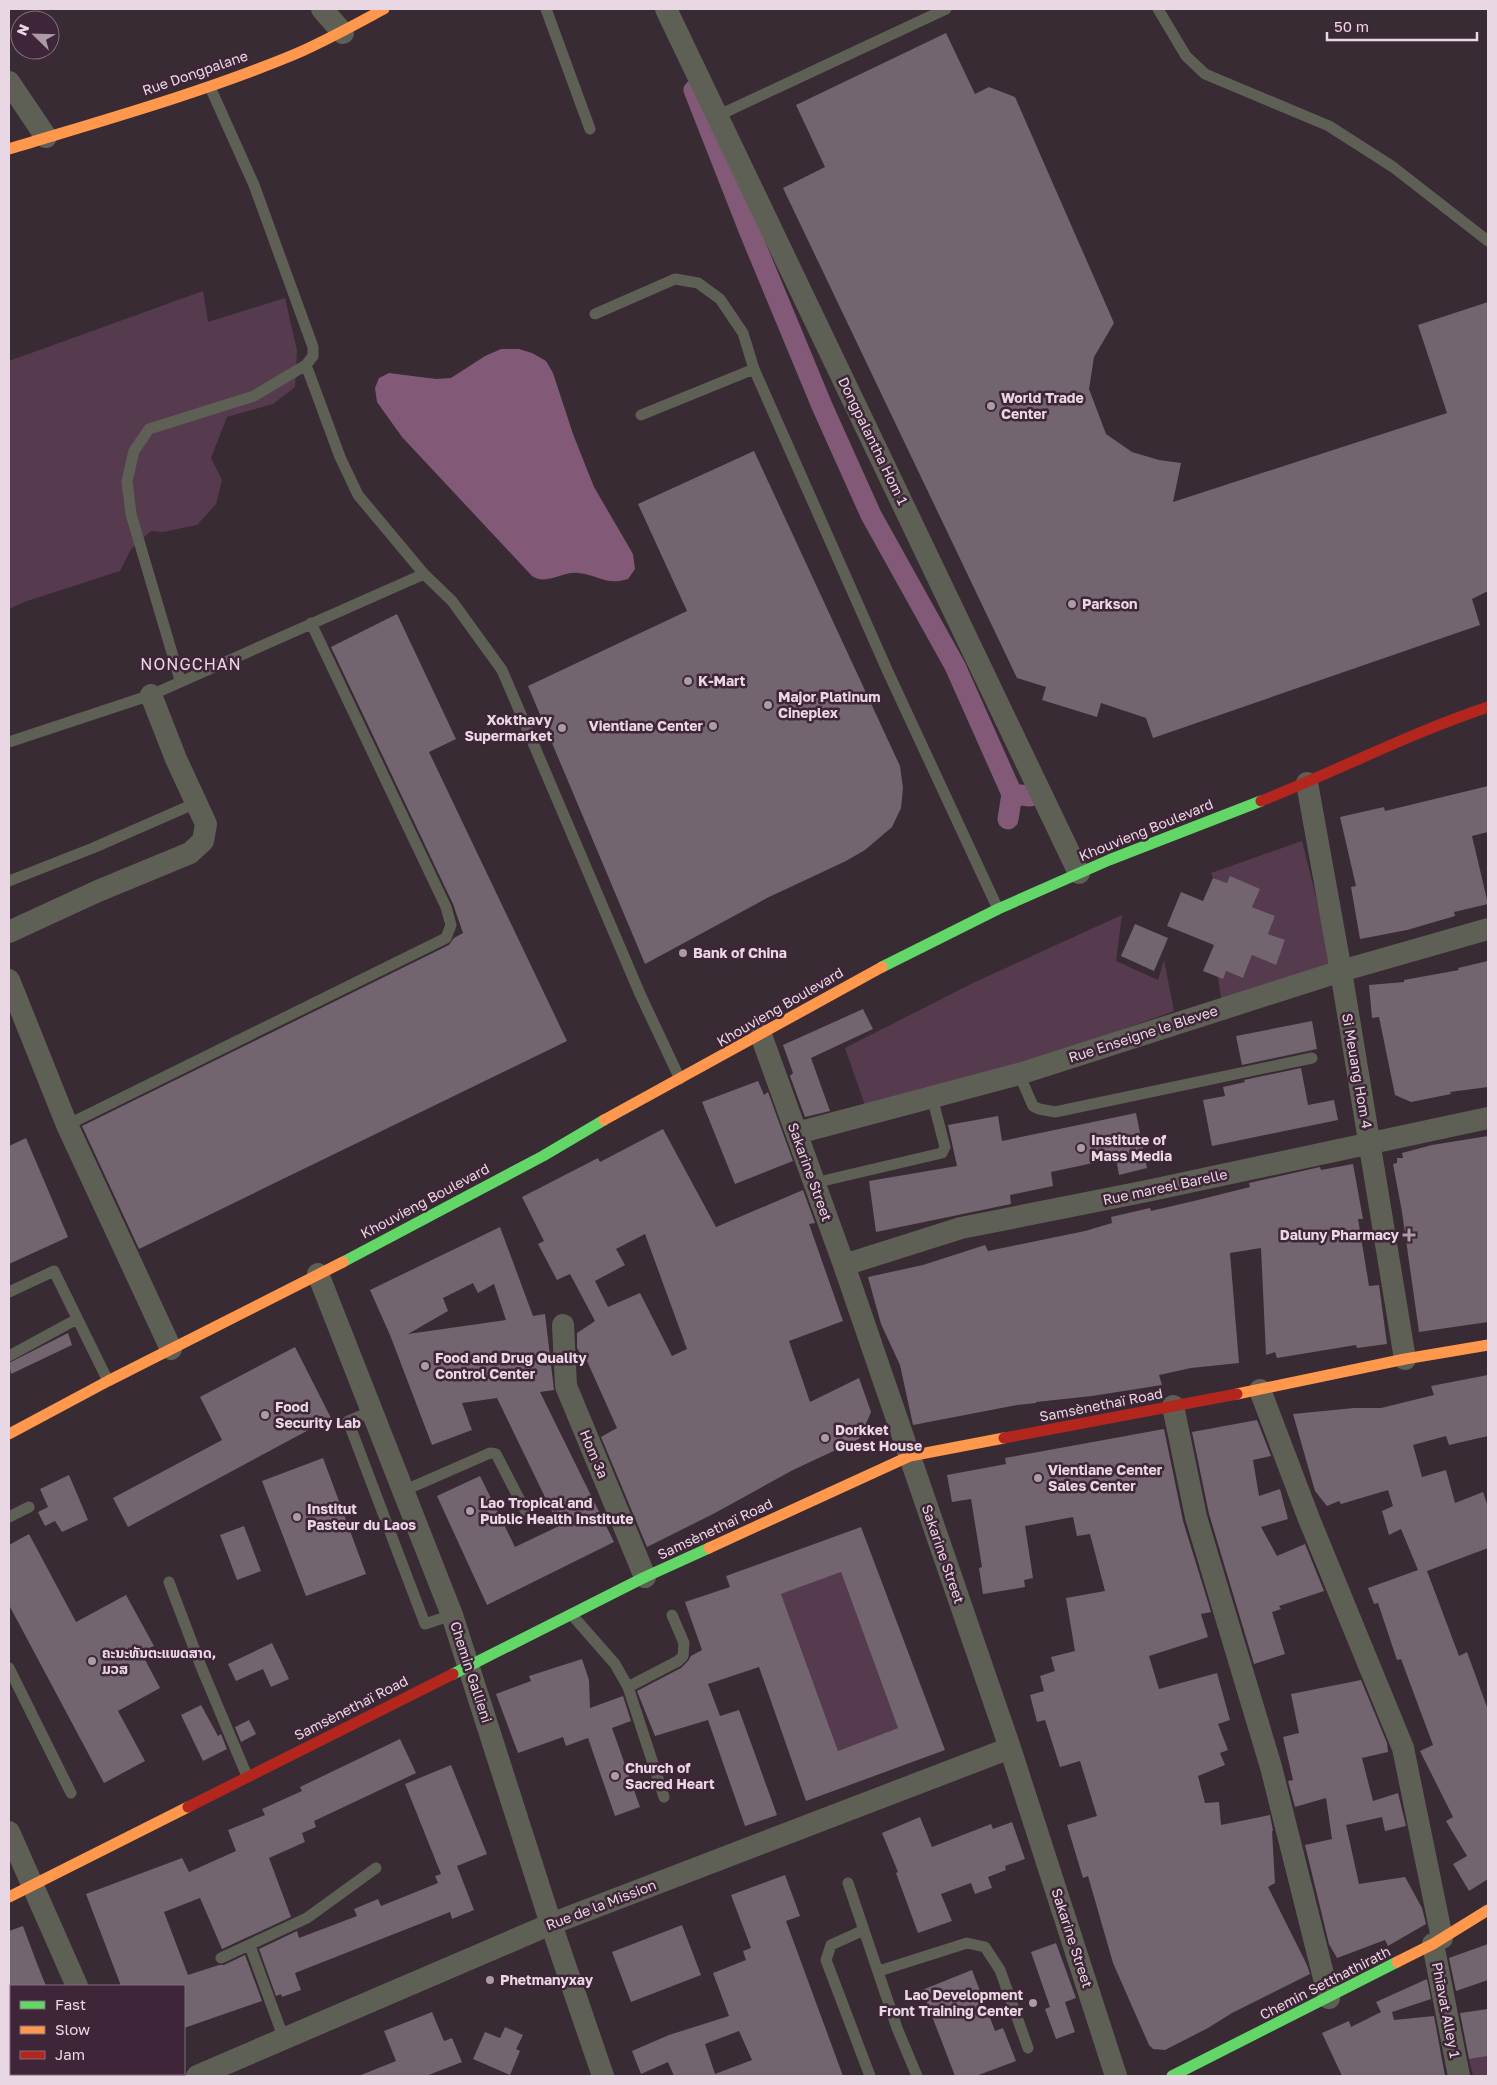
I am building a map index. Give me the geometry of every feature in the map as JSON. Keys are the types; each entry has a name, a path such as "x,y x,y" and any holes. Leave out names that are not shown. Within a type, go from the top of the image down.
{"street":[{"path":"322,9 342,33"},
{"name":"Rue Dongpalane","path":"9,149 210,87 342,33 384,9"},
{"name":"Dongpalantha Hom 1","path":"666,9 1079,873"},
{"path":"9,82 46,137"},
{"path":"9,932 98,891 190,853 203,841 206,824 176,759 151,695"},
{"name":"Khouvieng Boulevard","path":"9,1434 543,1156 875,970 998,909 1109,860 1307,783 1452,719 1488,706"},
{"name":"Si Meuang Hom 4","path":"1307,783 1341,971 1404,1359"},
{"name":"Rue Enseigne le Blevee","path":"797,1133 1019,1074 1341,971 1488,929"},
{"path":"9,980 67,1125 171,1349"},
{"name":"Sakarine Street","path":"761,1035 844,1265 1010,1748 1116,2076"},
{"name":"Rue mareel Barelle","path":"844,1265 961,1228 1488,1118"},
{"name":"Chemin Gallieni","path":"318,1274 452,1615 551,1924 603,2076"},
{"name":"Hom 3a","path":"563,1325 566,1386 646,1577"},
{"name":"Samsènethaï Road","path":"9,1897 646,1577 910,1456 1260,1390 1404,1359 1488,1345"},
{"name":"Phīavat Alley 1","path":"1260,1390 1309,1519 1403,1748 1438,1941 1459,2076"},
{"path":"1173,1406 1196,1517 1271,1767 1329,1998"},
{"name":"Rue de la Mission","path":"197,2076 551,1924 1010,1748"},
{"path":"9,1832 34,1884 78,1985"},
{"name":"Chemin Setthathirath","path":"1172,2076 1438,1941 1488,1910"}],"lane":[{"path":"546,9 590,129"},
{"path":"717,116 946,9"},
{"path":"1158,9 1186,56 1205,74 1329,126 1393,166 1488,240"},
{"path":"180,680 132,514 127,480 134,451 149,429 254,396 306,365 313,356 313,347 254,185 210,87"},
{"path":"595,314 675,279 698,283 720,299 742,333 754,369 888,672 998,909"},
{"path":"306,365 340,458 358,495 424,574 452,601 502,670 640,994 680,1079"},
{"path":"641,415 754,369"},
{"path":"9,742 151,695 180,680 424,574"},
{"path":"67,1125 446,938 451,925 446,907 311,623"},
{"path":"9,881 93,848 196,803"},
{"path":"1019,1074 1033,1106 1055,1112 1312,1058"},
{"path":"814,1182 942,1153 945,1147 932,1097"},
{"path":"9,1292 54,1271 108,1381"},
{"path":"9,1356 77,1319"},
{"path":"372,1411 348,1421 425,1624 452,1615"},
{"path":"403,1491 490,1453 496,1454 525,1510"},
{"path":"9,1517 29,1507"},
{"path":"169,1582 200,1664 247,1776"},
{"path":"572,1615 615,1664 628,1687 664,1797"},
{"path":"628,1687 678,1661 683,1656 684,1643 672,1615"},
{"path":"9,1668 12,1684 71,1794"},
{"path":"221,1958 307,1918 376,1868"},
{"path":"848,1883 897,2028 917,2076"},
{"path":"864,1930 830,1945 826,1960 870,2076"},
{"path":"879,1971 967,1943 985,1947 1000,1970 1028,2048"},
{"path":"250,1946 284,2039"}],"shaded area":[{"path":"203,291 208,322 285,298 297,351 295,387 273,404 227,417 211,458 222,480 216,504 197,525 163,532 151,531 131,549 120,571 24,602 9,609 9,361"},
{"path":"501,349 519,349 532,353 546,361 553,373 573,434 594,487 633,554 635,569 628,579 608,581 578,573 549,579 538,579 532,576 402,437 377,402 375,388 379,378 389,373 436,379 451,378 485,356"},
{"path":"1302,841 1333,965 1222,1004 1218,977 1226,971 1243,978 1252,955 1275,964 1285,941 1268,934 1275,916 1252,907 1259,889 1230,877 1227,883 1213,878 1211,873"},
{"path":"1122,915 1116,961 1158,980 1164,960 1174,1011 1024,1065 867,1111 845,1048 975,982"},
{"path":"841,1572 898,1728 838,1751 781,1594"},
{"path":"1488,2056 1488,2076 1473,2076 1469,2059"}],"building":[{"name":"World Trade Center","path":"946,33 975,94 989,87 1015,97 1114,323 1094,357 1089,389 1106,434 1132,452 1159,460 1181,463 1173,502 1447,413 1418,325 1488,302 1488,591 1472,599 1480,625 1153,738 1146,718 1101,703 1097,717 1042,700 1046,687 1017,678 783,188 825,167 796,105"},
{"name":"Vientiane Center","path":"754,451 900,766 903,788 901,808 892,827 865,850 846,861 769,897 645,964 528,686 687,611 638,504"},
{"path":"397,614 456,739 429,752 567,1041 139,1249 82,1126 449,945 454,938 463,933 453,904 331,647"},
{"path":"1488,786 1488,832 1472,836 1488,904 1454,912 1455,916 1407,930 1360,939 1351,887 1356,886 1340,817 1384,807 1385,811"},
{"path":"1230,876 1260,889 1252,907 1275,916 1268,934 1285,940 1276,965 1252,955 1243,978 1226,971 1223,979 1203,971 1214,945 1167,926 1181,892 1203,901 1213,878 1227,883"},
{"path":"1135,924 1168,938 1154,971 1121,956"},
{"path":"1488,961 1488,1087 1450,1092 1451,1094 1411,1102 1395,1095 1379,1017 1372,1018 1369,985 1404,982 1404,980 1459,970 1458,968"},
{"path":"863,1009 873,1029 811,1058 830,1111 805,1117 790,1076 793,1073 783,1045"},
{"path":"1312,1021 1317,1049 1242,1065 1236,1036"},
{"path":"1301,1068 1308,1105 1334,1100 1338,1120 1212,1146 1203,1100 1225,1096 1223,1087 1245,1082 1244,1080"},
{"path":"758,1081 764,1095 768,1092 793,1161 735,1184 702,1102"},
{"path":"1136,1113 1147,1168 1119,1175 1116,1158 1051,1172 1053,1186 1010,1195 1011,1204 876,1232 869,1181 957,1166 948,1125 998,1116 1002,1141"},
{"path":"663,1129 716,1227 803,1190 815,1223 809,1224 843,1321 789,1341 810,1402 859,1378 871,1412 860,1438 793,1470 715,1513 647,1547 601,1437 617,1428 587,1361 585,1362 577,1348 577,1333 595,1321 570,1274 557,1280 538,1244 544,1241 522,1197 598,1158 600,1162","holes":["645,1234 687,1349 672,1356 640,1293 608,1307 595,1281 625,1265 616,1249"]},
{"path":"1488,1136 1488,1322 1419,1332 1402,1212 1393,1164 1397,1163 1397,1158 1403,1158 1402,1153 1432,1145"},
{"path":"26,1138 68,1237 9,1264 9,1146"},
{"path":"1353,1164 1363,1219 1358,1219 1369,1286 1379,1285 1387,1344 1357,1348 1356,1345 1277,1358 1275,1352 1266,1355 1261,1248 1230,1253 1239,1363 1191,1368 1159,1375 1162,1385 1017,1405 913,1425 900,1365 881,1324 868,1277 923,1265 985,1245 988,1251 1085,1231 1112,1223 1111,1217 1150,1208 1151,1211 1198,1200 1250,1187 1249,1183 1320,1167 1321,1170"},
{"path":"500,1227 533,1316 545,1314 554,1390 540,1392 614,1542 487,1605 437,1496 480,1476 515,1547 559,1526 497,1398 462,1403 472,1430 432,1445 390,1335 370,1290","holes":["473,1283 478,1293 494,1284 506,1320 408,1334 448,1311 443,1298"]},
{"path":"68,1333 72,1345 11,1374 9,1363"},
{"path":"295,1347 331,1418 128,1527 113,1498 222,1440 200,1397"},
{"path":"1488,1375 1488,1436 1449,1445 1446,1436 1413,1445 1422,1477 1446,1470 1455,1503 1483,1492 1488,1507 1488,1548 1427,1571 1459,1656 1467,1652 1488,1710 1488,1879 1469,1891 1453,1864 1467,1856 1446,1821 1453,1817 1420,1751 1433,1745 1401,1659 1397,1660 1378,1603 1374,1604 1368,1588 1418,1570 1401,1529 1389,1535 1382,1511 1393,1506 1388,1490 1341,1504 1339,1501 1327,1506 1315,1491 1293,1414 1354,1408 1381,1408 1434,1395 1431,1386"},
{"path":"1257,1420 1271,1456 1253,1460 1259,1496 1280,1489 1288,1519 1261,1527 1277,1556 1305,1544 1324,1591 1279,1606 1281,1609 1272,1612 1285,1654 1254,1664 1209,1514 1192,1432"},
{"path":"1164,1429 1183,1521 1211,1612 1201,1614 1208,1637 1149,1656 1159,1689 1217,1673 1230,1720 1218,1724 1228,1750 1220,1753 1225,1765 1198,1776 1205,1803 1219,1802 1221,1825 1270,1815 1273,1831 1275,1883 1268,1887 1310,1974 1232,2013 1208,2028 1165,2050 1153,2049 1149,2045 1113,1963 1088,1876 1083,1878 1067,1825 1097,1816 1080,1761 1060,1767 1045,1720 1037,1722 1030,1695 1044,1691 1040,1676 1055,1671 1051,1657 1075,1651 1066,1598 1105,1591 1090,1534 1077,1536 1073,1517 1025,1526 1033,1578 1024,1580 1025,1587 983,1594 979,1568 982,1567 971,1499 952,1502 947,1475 1006,1464 1005,1458"},
{"path":"323,1458 366,1574 306,1596 262,1481"},
{"path":"69,1475 88,1520 62,1532 55,1521 45,1526 38,1512 48,1507 40,1489"},
{"path":"244,1526 261,1571 237,1580 220,1535"},
{"path":"861,1527 945,1750 806,1801 759,1667 708,1684 720,1716 739,1710 777,1815 745,1826 708,1720 655,1736 637,1691 681,1668 691,1656 702,1650 685,1602 730,1587 726,1576","holes":["841,1572 898,1728 838,1751 781,1594"]},
{"name":"ຄະນະທັນຕະແພດສາດ, ມວສ","path":"29,1534 76,1622 126,1595 154,1646 141,1652 160,1688 118,1711 145,1761 104,1783 9,1605 9,1545"},
{"path":"272,1643 289,1679 271,1687 263,1669 236,1681 228,1664"},
{"path":"582,1659 589,1680 590,1708 623,1696 631,1721 612,1728 640,1807 615,1816 588,1738 566,1746 563,1737 518,1753 496,1694 531,1681 529,1676"},
{"path":"1361,1680 1387,1743 1388,1752 1362,1758 1373,1801 1398,1793 1406,1826 1385,1831 1382,1817 1346,1825 1359,1884 1405,1877 1422,1908 1426,1924 1388,1946 1385,1940 1337,1958 1329,1944 1305,1845 1332,1839 1326,1798 1295,1807 1288,1781 1293,1780 1283,1737 1299,1733 1291,1694"},
{"path":"201,1705 218,1736 221,1734 227,1749 203,1761 181,1715"},
{"path":"249,1720 256,1734 241,1742 235,1727"},
{"path":"400,1739 416,1773 314,1821 316,1827 302,1833 305,1842 269,1858 291,1917 222,1949 200,1898 164,1912 188,1975 224,1965 245,1955 262,2001 185,2028 185,1985 121,1985 86,1894 182,1858 189,1872 236,1851 228,1830 265,1815 262,1809 302,1791 300,1787"},
{"path":"451,1765 487,1854 457,1866 474,1910 452,1919 450,1912 295,1973 301,1990 282,1997 281,1994 276,1996 259,1949 297,1931 299,1938 357,1916 354,1909 378,1899 381,1906 438,1883 435,1876 441,1874 405,1784"},
{"path":"920,1817 932,1847 991,1824 993,1829 1012,1822 1025,1859 1005,1866 1006,1870 988,1877 992,1888 975,1894 971,1883 941,1894 952,1921 918,1933 896,1873 898,1872 882,1833"},
{"path":"785,1875 800,1916 786,1921 843,2076 674,2076 668,2062 641,2074 632,2051 669,2035 729,2016 713,1973 746,1960 743,1951 751,1948 731,1895","holes":["739,2031 752,2060 715,2074 705,2044"]},
{"path":"682,1925 701,1975 631,2002 612,1952"},
{"path":"23,1926 46,1985 9,1986 9,1931"},
{"path":"1056,1943 1076,1998 1065,2002 1075,2032 1056,2039 1045,2009 1050,2007 1031,1952"},
{"path":"1488,1944 1488,1980 1456,1991 1449,1958"},
{"path":"972,1970 995,2031 1003,2028 1016,2061 976,2076 955,2076 922,1990"},
{"path":"1427,1979 1431,1999 1392,2012 1394,2020 1434,2016 1445,2076 1342,2076 1322,2033 1349,2021 1351,2027 1381,2012 1376,2002"},
{"path":"1488,2009 1488,2056 1469,2059 1460,2013"},
{"path":"432,2012 444,2041 452,2038 462,2062 426,2076 361,2076 396,2061 384,2031"},
{"path":"505,2027 523,2035 516,2049 520,2051 510,2075 473,2059 485,2032 500,2038"}],"waterway":[{"path":"694,90 749,230 822,406 871,515 955,666 1012,794 1008,819"},
{"path":"1012,794 1030,796"}],"traffic: fast":[{"path":"882,967 998,909 1109,860 1261,801"},
{"path":"343,1262 543,1156 604,1120"},
{"path":"453,1674 645,1577 709,1548"},
{"path":"1172,2076 1397,1962"}],"traffic: slow":[{"path":"9,149 152,105 258,69 316,45 384,9"},
{"path":"604,1120 882,967"},
{"path":"9,1434 108,1381 343,1262"},
{"path":"1237,1394 1405,1359 1488,1345"},
{"path":"709,1548 910,1456 1004,1438"},
{"path":"9,1897 188,1807"},
{"path":"1397,1962 1433,1944 1488,1910"}],"traffic: jam":[{"path":"1261,801 1430,728 1488,707"},
{"path":"1004,1438 1237,1394"},
{"path":"188,1807 453,1674"}],"place":[{"name":"World Trade Center","path":"991,406"},
{"name":"Parkson","path":"1072,604"},
{"name":"K-Mart","path":"688,681"},
{"name":"Major Platinum Cineplex","path":"768,705"},
{"name":"Vientiane Center","path":"713,726"},
{"name":"Xokthavy Supermarket","path":"562,728"},
{"name":"Bank of China","path":"683,953"},
{"name":"Institute of Mass Media","path":"1081,1148"},
{"name":"Daluny Pharmacy","path":"1409,1235"},
{"name":"Food and Drug Quality Control Center","path":"425,1366"},
{"name":"Food Security Lab","path":"265,1415"},
{"name":"Dorkket Guest House","path":"825,1438"},
{"name":"Vientiane Center Sales Center","path":"1038,1478"},
{"name":"Lao Tropical and Public Health Institute","path":"470,1511"},
{"name":"Institut Pasteur du Laos","path":"297,1517"},
{"name":"ຄະນະທັນຕະແພດສາດ, ມວສ","path":"92,1661"},
{"name":"Church of Sacred Heart","path":"615,1776"},
{"name":"Phetmanyxay","path":"490,1980"},
{"name":"Lao Development Front Training Center","path":"1033,2003"}],"district":[{"name":"NONGCHAN","path":"191,664"}]}
